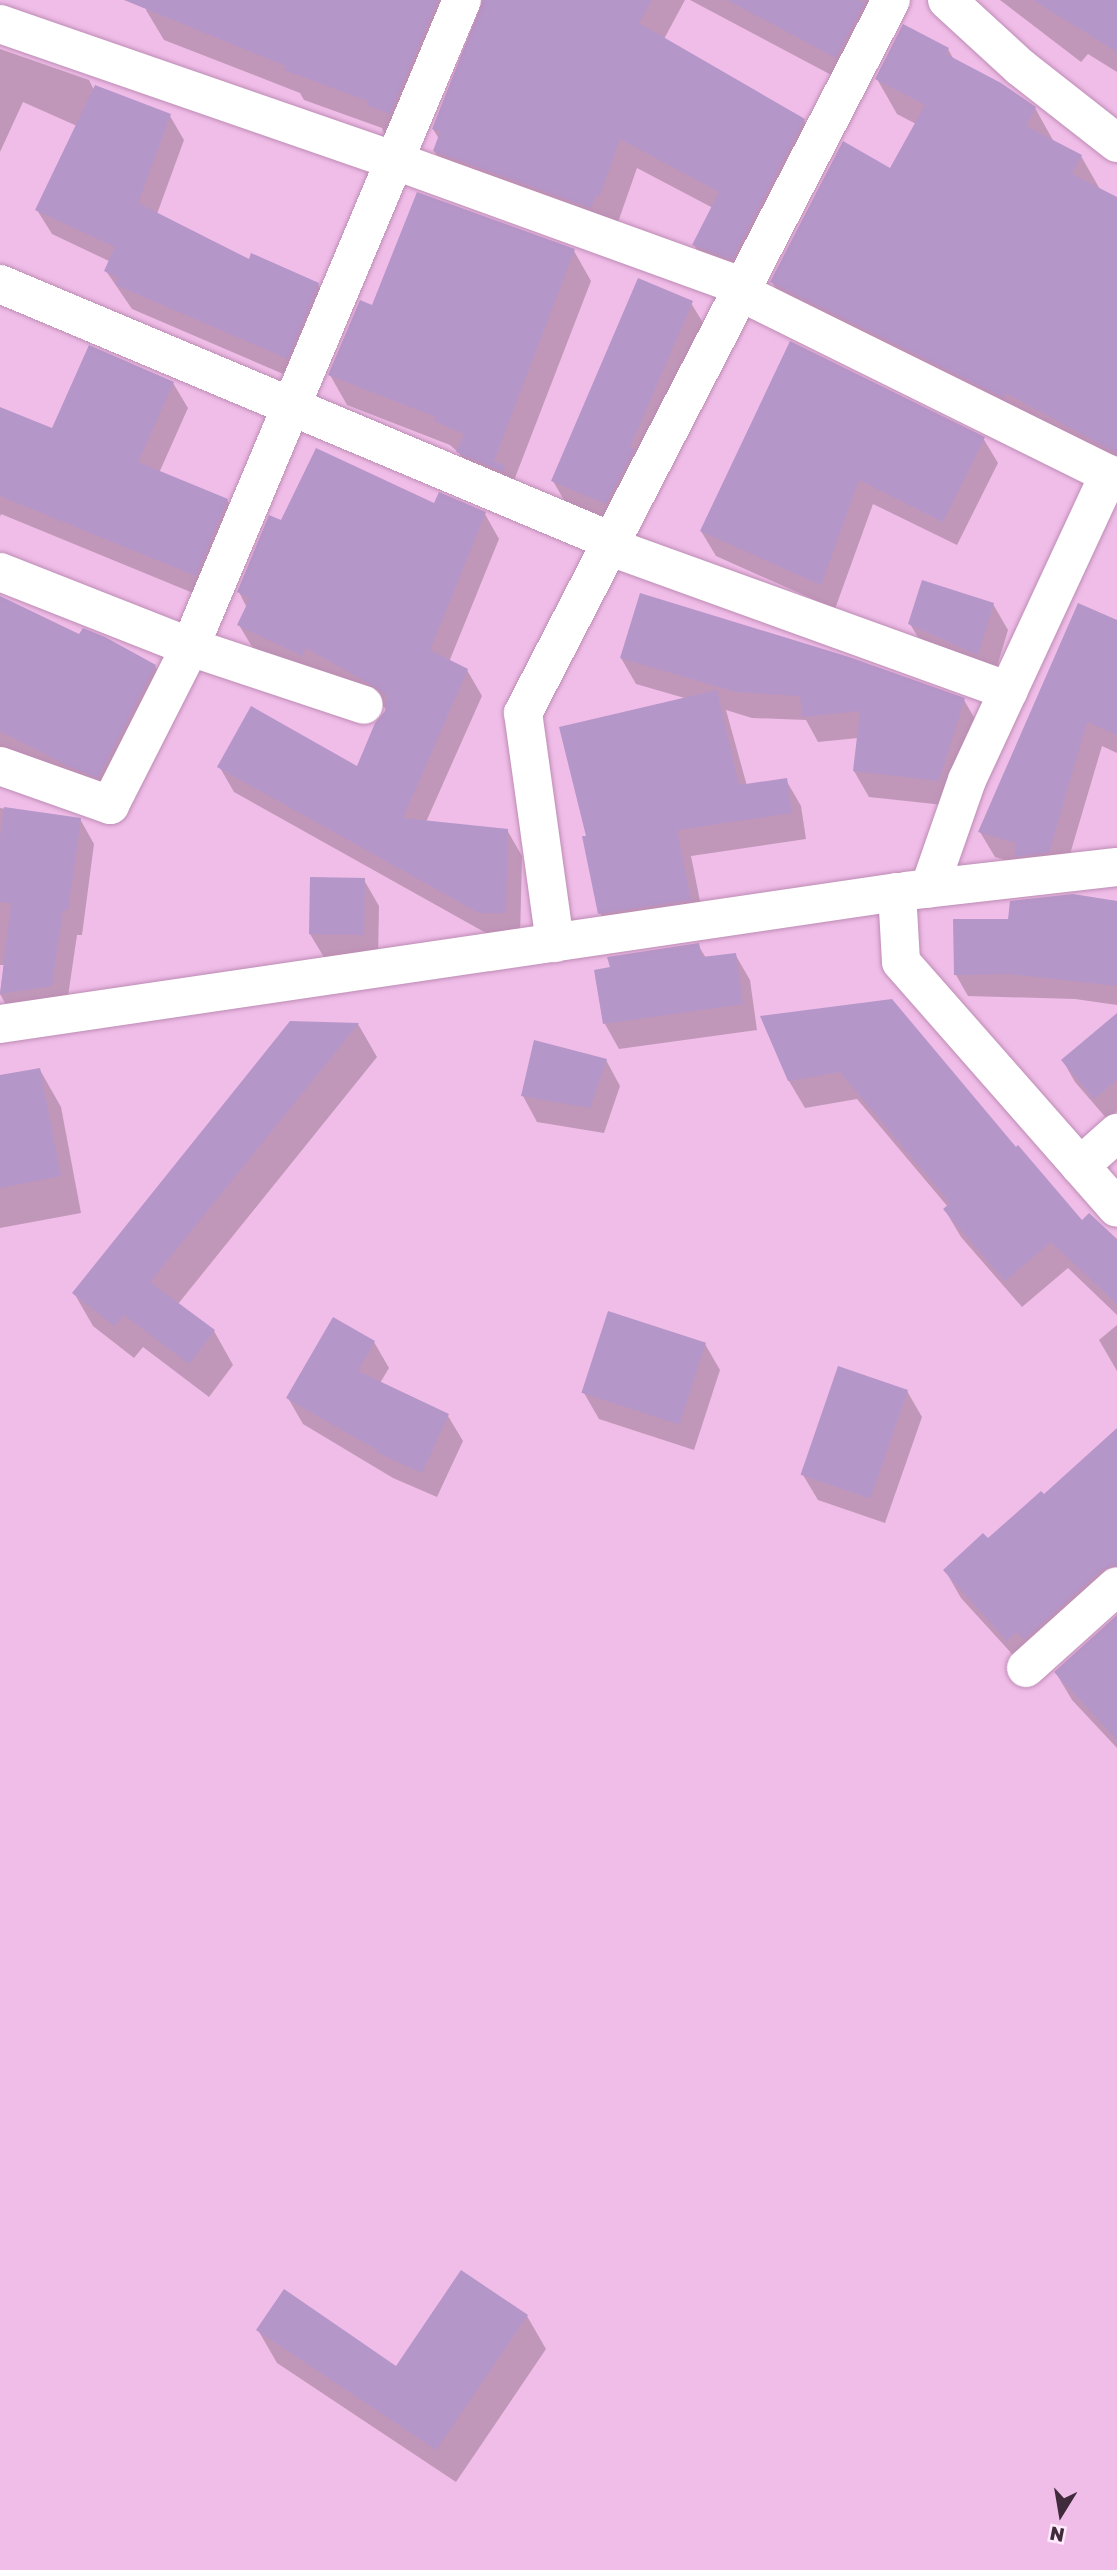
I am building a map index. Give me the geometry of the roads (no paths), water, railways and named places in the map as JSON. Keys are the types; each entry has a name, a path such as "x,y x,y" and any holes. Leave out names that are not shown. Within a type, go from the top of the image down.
{"street":[{"path":"0,766 110,805 190,647 462,0"},
{"path":"555,943 523,712 738,291 891,0"},
{"path":"947,0 1020,67 1117,143"},
{"path":"0,24 395,161 737,285 738,291"},
{"path":"0,284 609,543 1009,691"},
{"path":"738,291 1110,474 913,891 901,962 1117,1208"},
{"path":"0,572 190,647 364,705"},
{"path":"0,1024 913,891 1117,867"},
{"path":"1080,1166 1117,1133"},
{"path":"1026,1668 1117,1586"}]}
